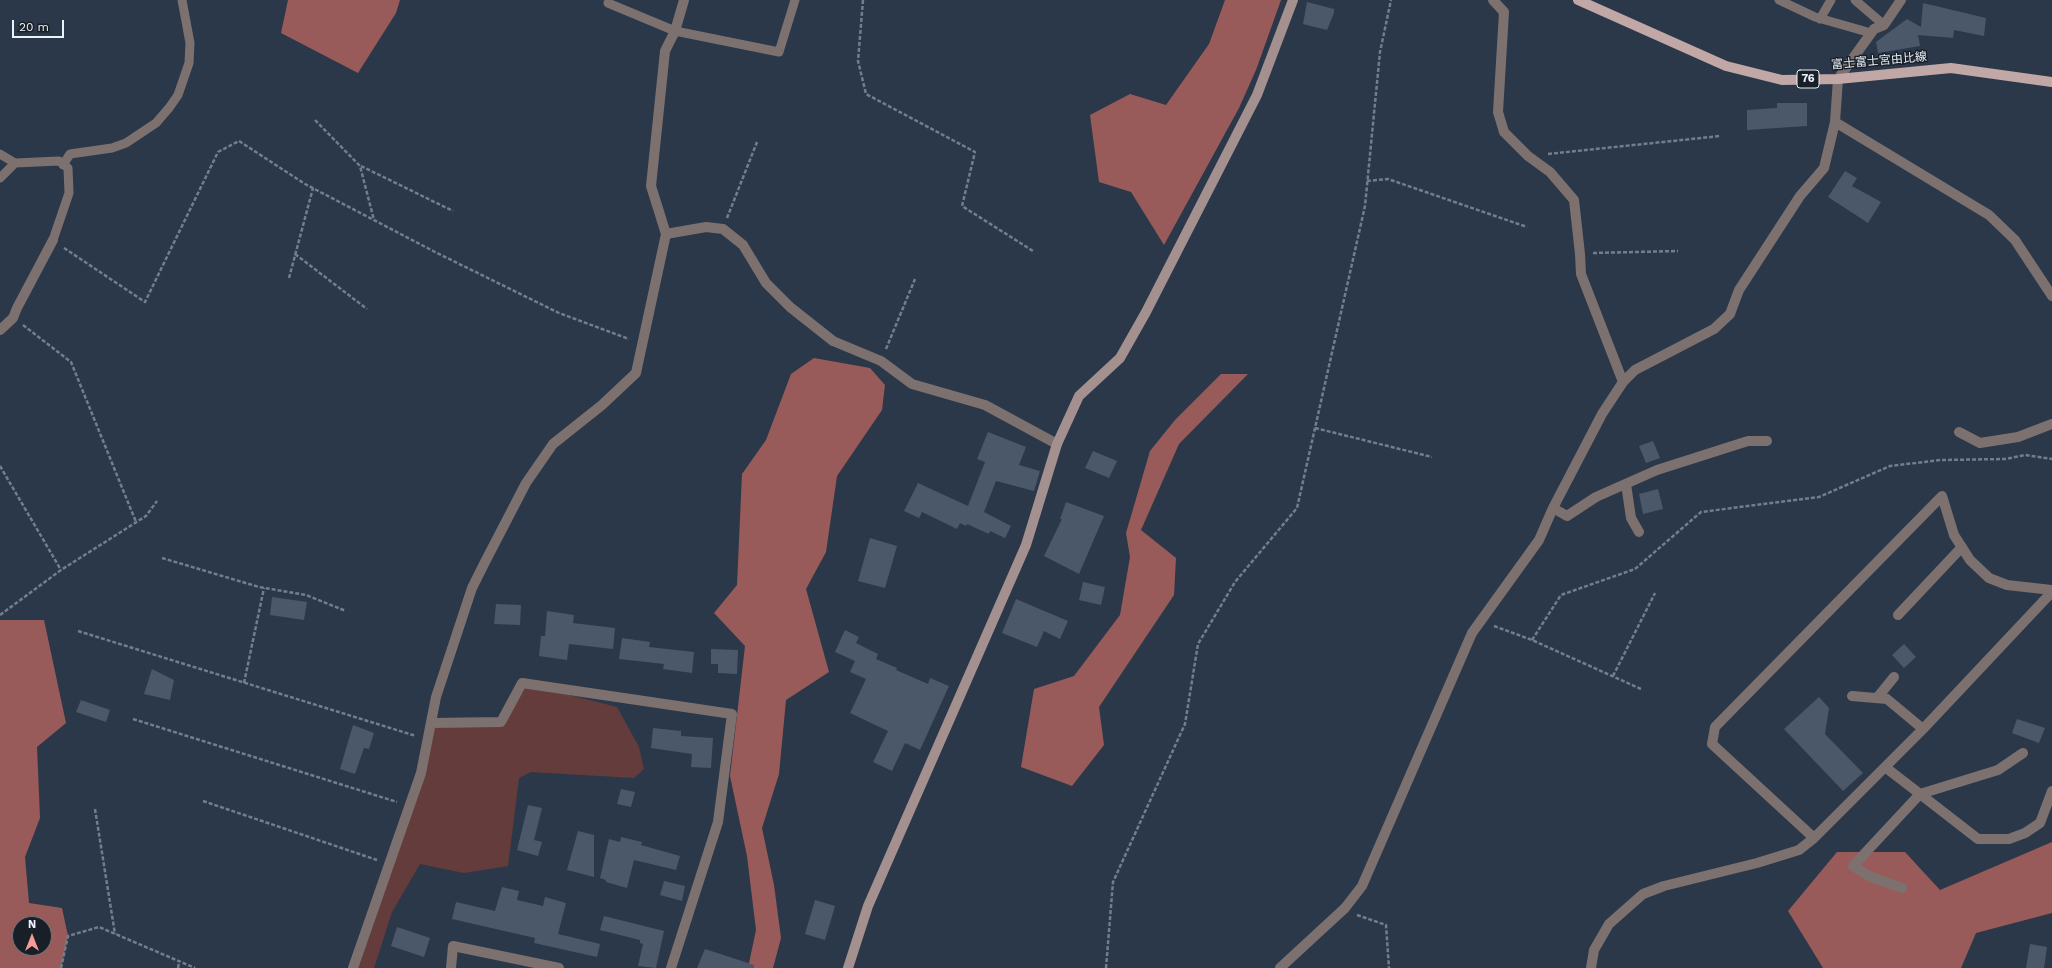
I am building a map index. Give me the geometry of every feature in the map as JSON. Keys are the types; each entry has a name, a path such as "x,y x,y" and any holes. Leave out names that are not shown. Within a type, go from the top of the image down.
{"main road":[{"name":"富士富士宮由比線","path":"1578,0 1733,68 1782,80 1838,79 1951,68 2052,82"}],"street":[{"path":"353,968 421,773 436,697 472,588 526,483 553,444 602,406 636,373 641,343 663,254 666,234 651,186 665,50 675,31 684,0"},
{"path":"848,968 868,906 1026,546 1056,444 1079,396 1120,358 1146,312 1256,95 1293,0"},
{"path":"1493,0 1504,12 1498,112 1504,132 1528,156 1550,172 1574,200 1580,254 1580,274 1623,382"},
{"path":"1280,968 1345,908 1362,886 1472,633 1539,540 1553,508 1602,414 1623,382 1635,370 1714,329 1730,314 1739,290 1800,196 1824,168 1835,122 1838,79 1874,29 1884,25 1901,0"},
{"path":"1835,122 1989,215 2015,240 2052,296"},
{"path":"666,234 706,227 723,230 743,245 766,283 790,307 833,341 881,361 912,384 985,405 1056,444"},
{"path":"0,330 13,318 53,240"},
{"path":"1959,432 1980,443 2018,436 2052,424"},
{"path":"1553,508 1567,516 1596,497 1657,470 1748,441 1767,442"},
{"path":"1626,484 1631,518 1639,532"},
{"path":"1814,838 1712,744 1715,727 1942,496 1954,535 1970,560 1989,578 2007,585 2052,591"},
{"path":"1898,615 1962,547"},
{"path":"1591,968 1594,950 1609,924 1643,894 1664,886 1757,863 1799,850 1814,838 1923,729 2052,591"},
{"path":"1877,698 1894,677"},
{"path":"431,723 501,722 522,683 732,714 718,822 672,968"},
{"path":"1852,696 1887,699 1923,729"},
{"path":"1902,888 1871,877 1853,866 1920,794 1998,770 2024,753"},
{"path":"1885,767 1978,838 2009,839 2025,833 2040,823 2052,791"},
{"path":"451,968 453,946 559,968"}],"lane":[{"path":"63,165 70,154 112,148 126,143 156,123 169,108 178,95 189,63 190,43 182,0"},
{"path":"608,3 675,31 779,52 795,0"},
{"path":"1779,0 1820,19 1871,33"},
{"path":"1820,19 1831,0"},
{"path":"1855,0 1884,25"},
{"path":"0,154 15,163 59,161 68,168 69,193 53,240"},
{"path":"0,178 15,163"}],"path":[{"path":"863,0 858,61 866,94 975,152 962,206 1033,251"},
{"path":"1106,968 1113,882 1184,724 1198,644 1235,582 1297,508 1365,206 1380,52 1391,0"},
{"path":"315,120 360,166 453,211"},
{"path":"1528,156 1720,136"},
{"path":"53,240 145,302 218,152 239,141 313,188 374,220 559,312 641,343"},
{"path":"723,230 757,142"},
{"path":"360,166 374,220"},
{"path":"1367,181 1388,179 1527,227"},
{"path":"289,278 313,188"},
{"path":"1580,254 1678,251"},
{"path":"295,254 367,309"},
{"path":"881,361 915,279"},
{"path":"13,318 70,362 136,522"},
{"path":"1315,428 1432,457"},
{"path":"1532,640 1561,595 1635,569 1701,512 1819,497 1890,466 1941,460 2006,459 2025,455 2052,459"},
{"path":"0,466 61,570"},
{"path":"0,615 61,570 146,516 157,501"},
{"path":"162,558 264,588 306,595 346,611"},
{"path":"244,682 264,588"},
{"path":"1613,676 1655,593"},
{"path":"1480,621 1532,640 1641,689"},
{"path":"78,631 428,740"},
{"path":"133,719 409,806"},
{"path":"203,801 389,864"},
{"path":"95,809 116,934"},
{"path":"1345,908 1362,917 1386,925 1389,968"},
{"path":"62,968 68,936 99,927 195,968"},
{"path":"178,968 179,962"}],"shaded area":[{"path":"288,0 400,0 396,13 358,73 281,33"},
{"path":"1225,0 1281,0 1256,70 1239,108 1164,245 1131,192 1099,182 1090,115 1130,94 1166,105 1209,44"},
{"path":"814,358 870,368 885,385 882,410 837,476 826,552 806,589 829,672 786,700 779,774 762,828 774,885 781,938 773,968 748,968 756,930 747,856 730,776 745,646 714,613 737,585 742,474 766,440 791,374"},
{"path":"1221,374 1248,374 1179,444 1141,530 1176,558 1174,595 1099,707 1104,745 1072,786 1021,767 1034,689 1074,676 1120,615 1130,557 1126,533 1150,451 1175,420"},
{"path":"0,620 44,620 66,723 37,747 40,818 25,857 29,903 62,908 68,936 61,968 0,968"},
{"path":"522,683 617,707 639,747 644,769 634,778 531,772 519,778 508,866 464,873 420,864 392,912 374,968 353,968 405,818 430,728 505,720"},
{"path":"2052,842 2052,913 1976,933 1961,968 1823,968 1788,911 1837,852 1905,852 1940,890"}],"building":[{"path":"1307,2 1334,9 1334,13 1327,30 1303,24"},
{"path":"1923,3 1986,18 1984,36 1954,30 1953,38 1918,35 1920,46 1878,53 1876,42 1907,19 1921,27"},
{"path":"1777,103 1807,103 1807,126 1747,130 1747,110 1777,108"},
{"path":"1845,171 1857,178 1852,186 1881,202 1868,223 1828,197"},
{"path":"988,432 1026,447 1019,465 1040,471 1034,491 996,481 984,512 1011,526 1005,538 990,531 989,534 967,524 966,526 960,523 957,529 922,512 919,518 904,511 918,483 968,506 985,462 977,459"},
{"path":"1653,441 1660,458 1646,463 1639,446"},
{"path":"1093,451 1117,461 1109,478 1085,468"},
{"path":"1658,489 1663,509 1643,514 1639,494"},
{"path":"1066,502 1104,516 1079,574 1044,556 1062,519 1060,519"},
{"path":"870,538 897,546 885,588 858,581"},
{"path":"1083,582 1105,587 1101,605 1079,600"},
{"path":"272,597 307,602 304,620 270,615"},
{"path":"1016,599 1068,621 1060,639 1044,631 1037,647 1002,633"},
{"path":"496,604 521,605 520,625 494,624"},
{"path":"547,611 574,615 573,623 615,628 613,649 569,644 567,660 539,656 541,636 545,636"},
{"path":"845,630 859,637 856,643 878,654 876,659 897,668 896,670 928,684 930,678 949,686 920,750 905,743 892,771 873,762 888,731 850,713 866,679 850,672 855,661 835,652"},
{"path":"622,638 650,642 649,647 694,652 692,673 663,669 664,664 619,659"},
{"path":"1904,644 1916,657 1904,668 1892,655"},
{"path":"711,649 738,650 737,674 718,673 718,664 711,664"},
{"path":"152,669 174,680 170,700 144,694"},
{"path":"1819,697 1829,708 1825,734 1863,773 1843,791 1784,729"},
{"path":"81,700 110,710 106,722 76,712"},
{"path":"2017,719 2045,728 2039,743 2012,733"},
{"path":"353,725 374,733 369,749 364,748 355,774 340,769"},
{"path":"653,728 681,731 681,736 713,738 711,768 691,767 692,754 651,748"},
{"path":"621,789 635,792 631,807 617,804"},
{"path":"528,805 542,808 534,840 542,842 538,856 517,850"},
{"path":"578,831 594,835 594,877 567,870"},
{"path":"621,837 642,842 641,845 680,856 676,870 634,860 627,888 606,882 606,880 600,878 609,839 620,842"},
{"path":"664,881 685,886 682,901 660,895"},
{"path":"502,887 519,891 517,900 543,906 545,897 566,903 558,934 600,944 597,957 534,943 535,938 452,919 456,902 495,911"},
{"path":"815,900 835,906 825,940 805,934"},
{"path":"604,916 664,931 656,968 638,966 643,944 640,943 640,940 600,930"},
{"path":"397,927 430,938 424,957 391,946"},
{"path":"2030,944 2047,947 2044,968 2026,968"},
{"path":"705,949 754,965 754,968 697,968"}]}
